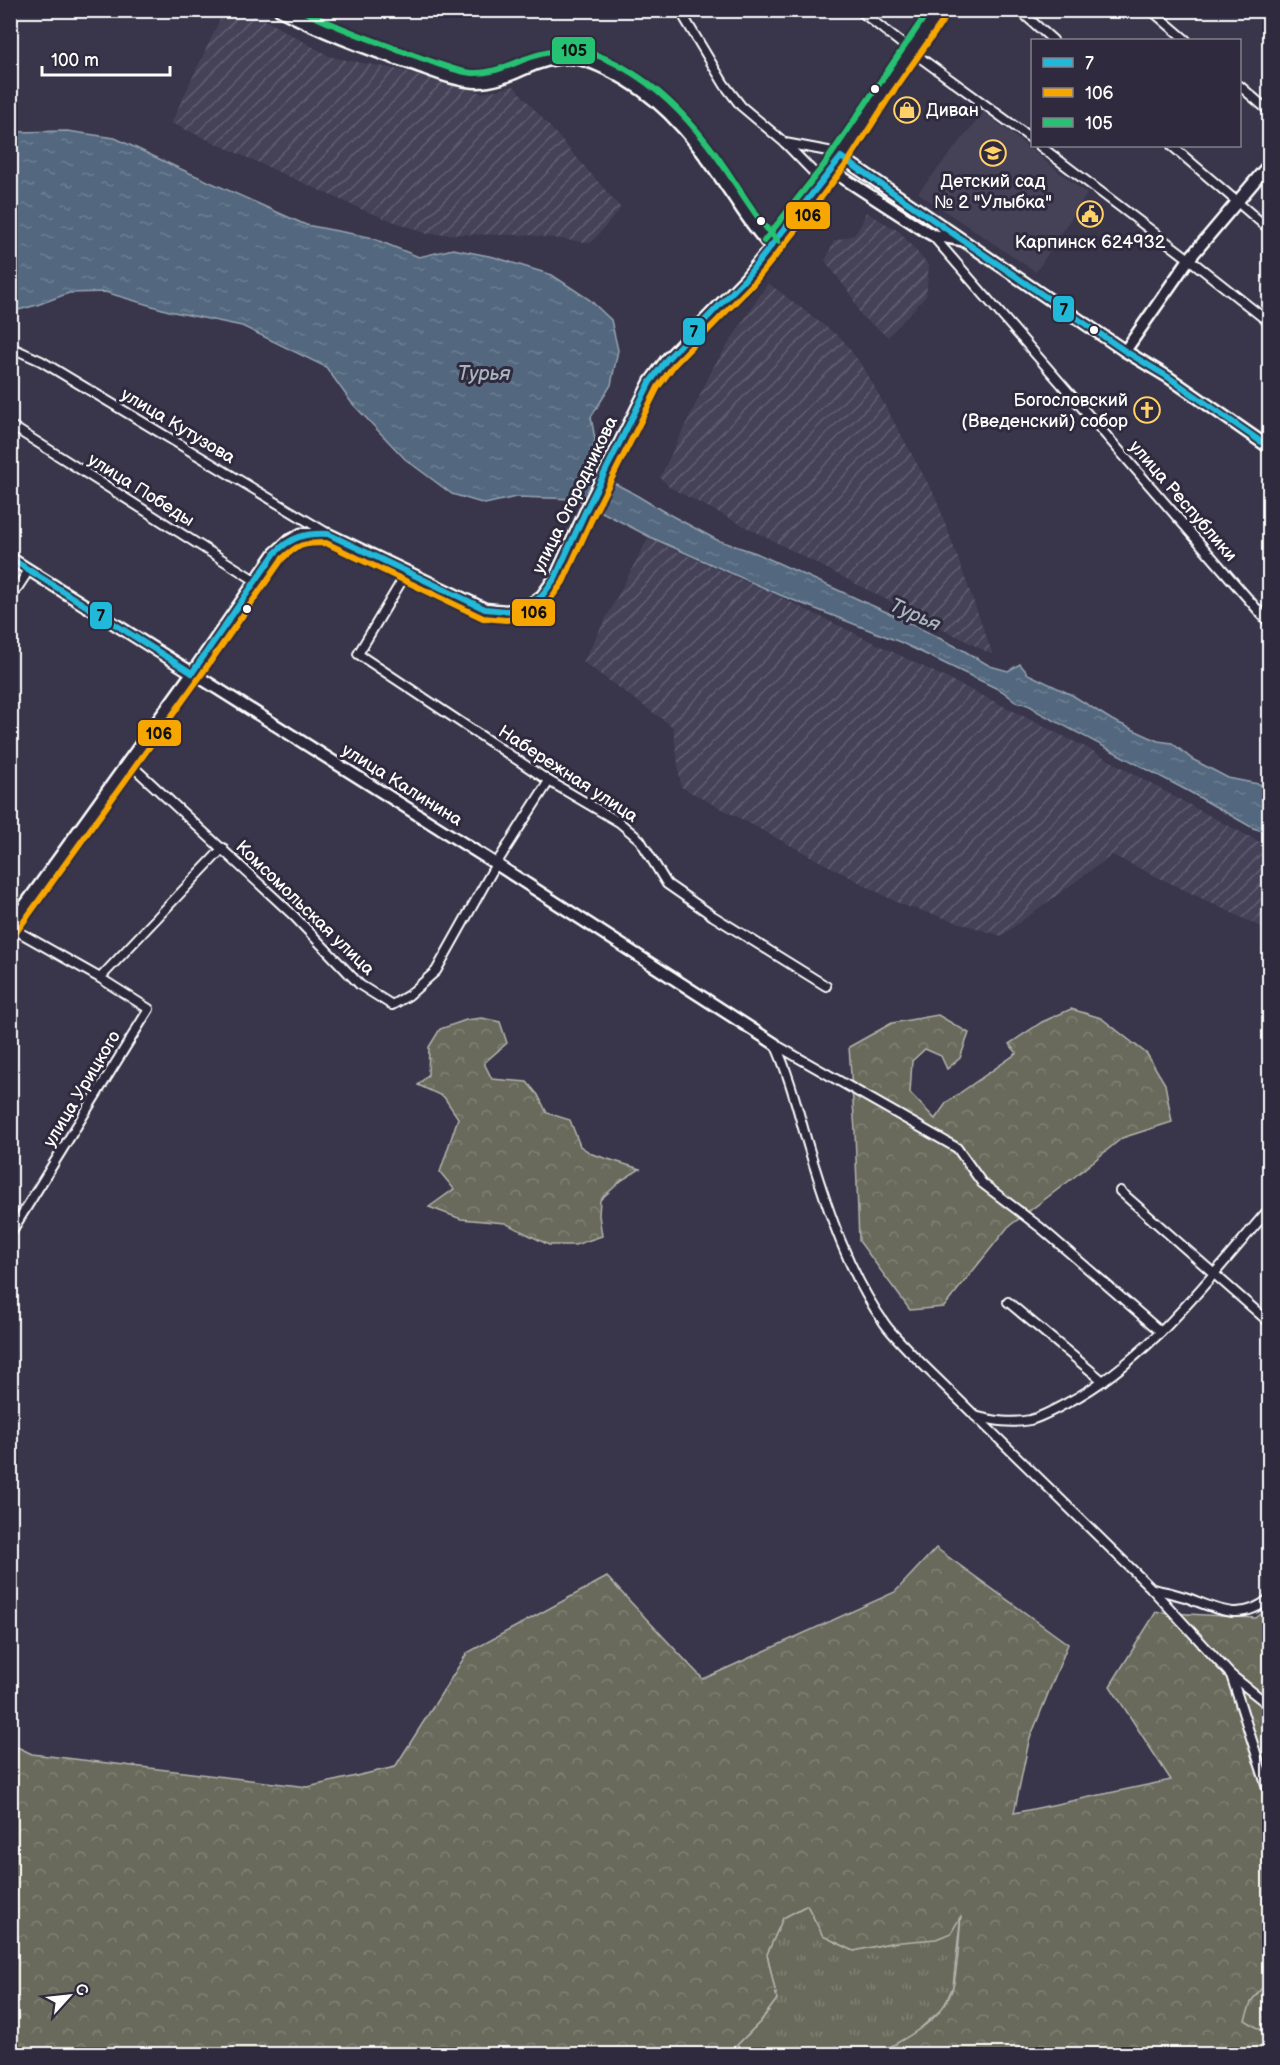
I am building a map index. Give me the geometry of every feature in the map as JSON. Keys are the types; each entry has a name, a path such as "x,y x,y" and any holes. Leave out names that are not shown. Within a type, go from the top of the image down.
{"street":[{"path":"280,10 317,30 458,80 491,81 547,60 564,57 584,59 601,66 628,81 658,104 680,125 716,170 753,227 771,247"},
{"path":"859,10 1031,139"},
{"name":"улица Огородникова","path":"10,926 256,580 287,542 301,534 328,534 485,609 506,611 525,608 542,596 555,578 587,507 650,382 667,359 745,279 823,182 940,10"},
{"path":"1019,10 1052,39"},
{"path":"1151,10 1185,39"},
{"path":"686,19 724,84 741,106 785,143 823,182"},
{"path":"1241,88 1269,112"},
{"path":"785,143 828,151 841,157 1125,351 1168,377 1269,448"},
{"path":"1041,147 1269,323"},
{"path":"1173,147 1269,230"},
{"path":"1125,351 1189,259 1269,163"},
{"path":"831,171 932,235 965,240"},
{"name":"улица Республики","path":"932,235 1269,624"},
{"name":"улица Кутузова","path":"10,347 41,362 328,534"},
{"name":"улица Победы","path":"10,425 256,580"},
{"name":"улица Калинина","path":"10,558 496,864 775,1044"},
{"path":"10,599 29,570"},
{"name":"Набережная улица","path":"407,572 358,654 549,780 619,822 640,840 667,884 712,916 826,986"},
{"name":"Комсомольская улица","path":"128,762 293,915 360,985 392,1005 409,995 436,971 496,864 549,780"},
{"path":"100,978 223,848"},
{"name":"улица Урицкого","path":"10,926 149,1009 10,1234"},
{"path":"775,1044 957,1148 982,1183 1041,1228 1161,1332"},
{"path":"775,1044 784,1065 810,1153 832,1215 867,1298 886,1326 974,1416 1151,1588 1231,1675 1269,1706"},
{"path":"1120,1191 1269,1323"},
{"path":"974,1416 1012,1422 1032,1419 1078,1397 1112,1376 1161,1332 1269,1208"},
{"path":"1008,1302 1103,1381"},
{"path":"1151,1588 1184,1597 1220,1611 1242,1613 1269,1598"},
{"path":"1231,1675 1269,1797"}],"shaded area":[{"path":"224,11 249,11 331,57 400,70 482,93 514,86 621,208 591,243 529,235 427,234 363,210 171,123"},
{"name":"Детский сад № 2 \"Улыбка\"","path":"984,112 1087,194 1036,272 918,193"},
{"path":"866,212 900,232 929,266 926,296 888,337 861,316 851,295 825,261 834,241 854,235"},
{"path":"768,283 842,339 864,368 936,498 993,655 669,487 660,477 714,366"},
{"path":"648,538 778,596 969,689 1089,749 1269,847 1269,931 1112,855 1001,936 900,904 681,787 673,727 583,662"}],"green space":[{"path":"1071,1009 1101,1018 1147,1054 1165,1084 1172,1122 1122,1138 1008,1227 944,1307 910,1310 859,1241 849,1047 892,1023 938,1015 969,1033 960,1058 947,1069 941,1056 925,1049 912,1061 910,1093 935,1119 947,1102 1017,1053 1009,1044 1042,1022"},
{"path":"482,1018 500,1022 507,1043 484,1063 492,1079 527,1082 538,1095 547,1113 570,1120 580,1146 592,1154 640,1169 622,1180 600,1200 599,1215 602,1236 575,1245 549,1245 505,1223 461,1219 429,1207 454,1189 440,1172 458,1118 444,1097 418,1085 428,1075 429,1047 440,1029 466,1020"},
{"path":"936,1548 1068,1644 1029,1741 1014,1813 1171,1780 1110,1686 1156,1612 1256,1618 1269,1607 1269,1979 1252,2000 1245,2020 1269,2035 1269,2054 877,2054 922,2027 941,2010 948,1999 956,1971 961,1916 951,1933 936,1939 890,1943 854,1951 823,1936 807,1905 783,1918 767,1954 777,1999 760,2022 728,2054 11,2054 11,1744 32,1754 308,1787 395,1767 467,1653 607,1577 703,1679 895,1592"},
{"path":"807,1905 823,1936 854,1951 890,1943 961,1914 953,1986 944,2007 914,2034 877,2054 728,2054 760,2022 777,1999 767,1954 783,1918"},
{"path":"1269,1979 1269,2035 1244,2020 1252,2000"}],"water":[{"name":"Турья","path":"11,129 16,132 67,131 115,138 306,225 369,237 419,257 453,249 494,257 552,275 590,300 611,320 618,350 611,385 591,417 595,439 590,469 596,477 610,481 717,540 756,553 893,615 990,666 1008,671 1020,664 1028,674 1072,695 1112,720 1158,741 1172,743 1192,759 1228,778 1269,788 1269,833 1253,828 1034,708 1018,703 1002,691 900,642 780,595 650,537 577,499 516,497 485,504 452,494 405,459 351,402 326,367 242,326 169,311 105,292 69,293 11,312"}],"transit line":[{"name":"105","path":"301,10 372,40 465,72 493,71 542,53 559,51 589,53 618,64 659,92 691,124 719,159 757,216 778,241"},
{"name":"105","path":"764,241 824,165 929,10"},
{"name":"106","path":"17,931 282,559 297,547 326,543 483,618 506,620 527,617 549,601 563,582 595,512 658,387 674,365 752,285 798,228 848,162 888,99 947,15"},
{"name":"7","path":"192,673 275,553 287,543 305,535 328,534 485,609 506,611 525,608 542,596 555,578 650,382 667,359 745,279 841,157 1270,448"},
{"name":"7","path":"10,558 192,673"}],"place":[{"name":"Диван","path":"907,110"},
{"name":"Детский сад № 2 \"Улыбка\"","path":"993,153"},
{"name":"Карпинск 624932","path":"1090,214"},
{"name":"Богословский (Введенский) собор","path":"1147,410"}]}
